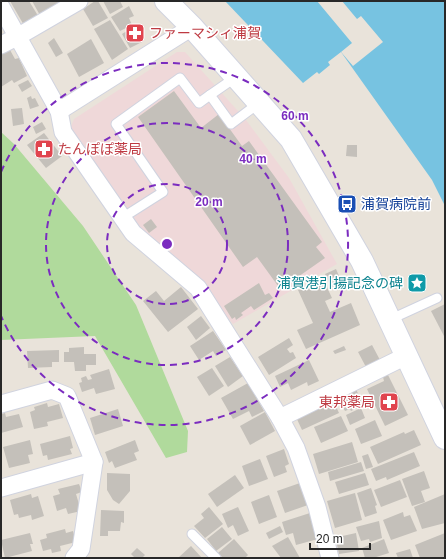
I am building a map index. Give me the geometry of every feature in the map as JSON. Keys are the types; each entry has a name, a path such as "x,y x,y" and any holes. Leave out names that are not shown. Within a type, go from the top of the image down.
{"street":[{"path":"1,45 18,37 79,1"},
{"path":"166,1 192,27 291,139 362,261 445,438"},
{"path":"1,7 59,111 63,132 134,233 198,288 280,418 296,448 317,507 330,558"},
{"path":"59,111 192,27"},
{"path":"280,418 406,356"},
{"path":"1,404 52,390 67,396 94,462 81,549 74,558"},
{"path":"1,488 94,462"}],"lane":[{"path":"122,218 163,192 116,124 180,78 199,103 236,77"},
{"path":"210,95 231,124 259,103"},
{"path":"389,320 437,298"},
{"path":"192,534 216,558"}],"shaded area":[{"path":"177,52 185,52 246,120 289,178 337,264 233,324 196,278 141,230 69,131 74,119"}],"green space":[{"path":"1,132 14,144 83,226 136,305 188,431 187,452 166,458 95,336 1,340"}],"water":[{"path":"225,1 445,1 445,206 432,180 341,52 328,62 330,65 319,74 317,72 303,83"}],"pier":[{"path":"317,1 342,1 357,19 361,16 383,42 353,66 341,52 352,43"}],"building":[{"path":"10,1 29,1 40,19 25,27"},
{"path":"32,1 70,1 41,17"},
{"path":"95,1 98,1 108,18 93,26 83,9"},
{"path":"103,1 120,1 123,7 110,14"},
{"path":"129,6 134,16 129,18 132,25 120,31 111,17"},
{"path":"110,20 128,49 112,60 94,29"},
{"path":"138,24 143,33 138,36 142,42 130,48 122,34"},
{"path":"54,38 63,53 56,57 48,43"},
{"path":"91,39 104,63 79,77 67,54"},
{"path":"10,50 15,59 19,58 27,76 14,83 12,80 1,87 1,54"},
{"path":"28,80 32,86 22,92 18,85"},
{"path":"174,91 201,128 219,114 242,146 249,141 322,242 316,247 325,258 285,286 282,283 278,286 257,257 243,267 138,117"},
{"path":"31,96 32,99 35,98 39,106 30,109 27,98"},
{"path":"22,108 24,124 13,126 11,109"},
{"path":"42,122 46,129 36,134 33,127"},
{"path":"44,133 62,156 46,168 27,145"},
{"path":"347,145 357,145 357,157 346,156"},
{"path":"151,219 157,227 149,233 143,225"},
{"path":"336,269 342,283 331,287 325,274"},
{"path":"323,279 332,298 325,301 330,312 351,303 360,325 306,349 297,330 313,323 298,290"},
{"path":"259,283 265,295 269,293 273,298 254,310 251,306 241,313 243,315 236,320 235,317 232,319 224,306"},
{"path":"181,287 198,309 168,332 143,301 156,291 164,301"},
{"path":"445,304 445,338 431,311"},
{"path":"201,316 210,328 196,340 187,327"},
{"path":"213,331 226,350 216,356 213,351 199,360 190,346"},
{"path":"289,338 293,345 287,349 290,353 293,352 296,358 269,375 258,357"},
{"path":"372,345 380,360 366,367 358,352"},
{"path":"344,346 346,350 335,354 333,351"},
{"path":"84,347 84,354 96,354 96,365 86,365 86,371 75,371 74,362 64,362 64,352 69,352 69,348"},
{"path":"59,350 59,362 52,362 52,367 28,368 27,351"},
{"path":"230,357 243,376 228,387 215,366"},
{"path":"309,360 319,381 308,386 307,382 291,390 288,383 280,387 275,376"},
{"path":"212,368 224,386 209,396 197,377"},
{"path":"109,369 115,389 96,394 94,388 82,392 79,383 82,382 81,378 86,376 88,380 92,379 90,375"},
{"path":"388,375 408,415 385,426 367,389 384,381 383,377"},
{"path":"248,383 264,411 252,417 249,411 233,419 221,398"},
{"path":"356,389 363,405 351,411 350,409 345,411 338,397"},
{"path":"333,400 339,413 302,430 296,417"},
{"path":"47,403 48,407 59,404 63,418 47,422 48,426 34,429 30,412 35,410 34,407"},
{"path":"361,408 365,418 350,425 346,415"},
{"path":"118,409 123,426 95,435 90,418"},
{"path":"265,412 275,431 250,445 240,426"},
{"path":"5,413 6,417 19,414 23,427 1,433 1,414"},
{"path":"341,416 348,431 321,443 314,427"},
{"path":"375,420 382,436 361,444 355,429"},
{"path":"414,430 421,445 378,464 370,447 404,432 405,434"},
{"path":"70,436 73,448 70,449 72,454 48,460 47,455 43,456 40,444"},
{"path":"30,440 33,454 28,455 30,463 9,468 3,447"},
{"path":"135,440 139,451 134,453 137,460 115,468 112,461 109,463 105,452"},
{"path":"352,442 358,462 319,474 313,454"},
{"path":"284,449 289,464 285,466 287,472 274,477 266,456"},
{"path":"414,452 420,466 387,480 386,477 376,481 371,469"},
{"path":"368,454 373,467 366,469 362,456"},
{"path":"260,459 268,479 249,486 242,466"},
{"path":"361,462 364,471 330,481 328,472"},
{"path":"424,471 430,488 421,491 425,502 412,506 402,479"},
{"path":"107,473 130,474 130,491 119,504 113,500 107,490"},
{"path":"365,473 369,485 339,494 335,482"},
{"path":"235,475 244,488 217,507 208,494"},
{"path":"400,480 407,497 381,507 374,490"},
{"path":"300,483 308,505 285,513 277,491"},
{"path":"79,484 82,492 76,494 81,511 68,514 66,508 57,511 53,496 60,494 58,489"},
{"path":"371,488 377,505 375,506 377,513 365,517 357,493"},
{"path":"355,493 362,520 335,528 327,501"},
{"path":"31,494 32,498 38,496 44,516 32,520 31,515 19,518 18,514 14,515 10,500"},
{"path":"445,494 445,523 422,529 414,507"},
{"path":"269,495 277,517 259,524 251,502"},
{"path":"209,507 223,524 205,538 194,526 204,518 201,514"},
{"path":"238,507 249,531 238,536 233,525 228,528 222,514"},
{"path":"101,510 124,511 124,523 121,522 120,531 108,531 108,536 100,536"},
{"path":"403,512 404,517 410,515 417,531 391,540 383,520"},
{"path":"310,513 318,539 296,545 293,533 286,535 282,522"},
{"path":"379,521 382,538 370,542 369,539 361,541 356,527"},
{"path":"280,526 283,532 269,539 266,533"},
{"path":"222,527 232,539 216,551 207,539"},
{"path":"65,529 66,533 73,531 76,542 60,546 61,551 52,553 51,549 43,551 40,540 47,538 46,534"},
{"path":"30,533 33,544 30,544 32,551 5,558 1,540"},
{"path":"356,533 359,551 339,554 336,540 339,539 338,537"},
{"path":"445,533 445,558 420,558 415,545"},
{"path":"288,537 300,558 281,558 272,546"},
{"path":"234,539 248,555 245,558 223,558 218,553"},
{"path":"384,539 389,553 373,558 365,558 362,548"},
{"path":"191,546 202,558 178,558"},
{"path":"137,548 145,555 142,558 135,558 131,554"},
{"path":"410,549 413,558 398,558 396,553"}],"place":[{"name":"ファーマシィ浦賀","path":"135,33"},
{"name":"たんぽぽ薬局","path":"44,149"},
{"name":"浦賀病院前","path":"347,204"},
{"name":"浦賀港引揚記念の碑","path":"417,283"},
{"name":"東邦薬局","path":"389,402"}]}
